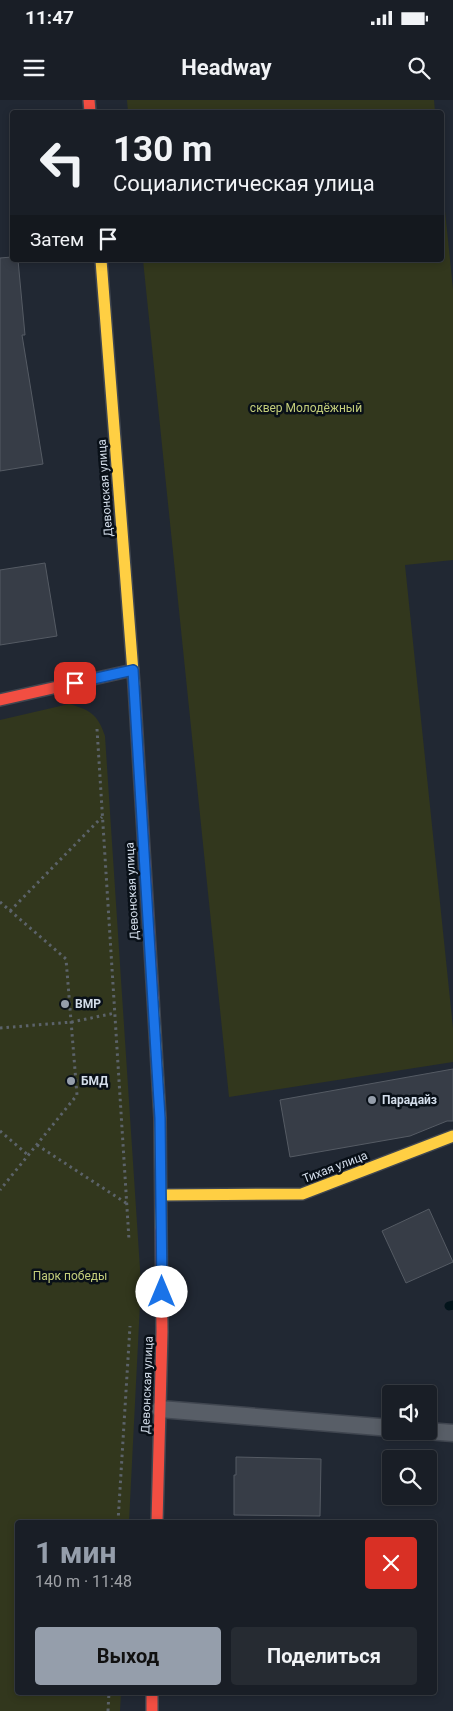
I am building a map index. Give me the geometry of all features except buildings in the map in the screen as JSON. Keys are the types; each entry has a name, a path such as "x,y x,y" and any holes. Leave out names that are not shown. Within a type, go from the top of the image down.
{"main road":[{"name":"Девонская улица","path":"101,262 133,670 160,1118 162,1332 157,1520"},
{"path":"0,700 133,670"},
{"name":"Тихая улица","path":"161,1194 302,1194 453,1136"},
{"path":"152,1695 152,1711"}],"lane":[{"path":"160,1409 382,1427"},
{"path":"437,1432 453,1433"}],"path":[{"path":"97,729 129,1243"},
{"path":"10,911 102,817"},
{"path":"0,903 66,959 77,1095 0,1190"},
{"path":"0,1028 72,1022 114,1013"},
{"path":"0,1131 28,1155"},
{"path":"37,1145 126,1204"},
{"path":"118,1520 130,1323"},
{"path":"108,1711 109,1695"}],"green space":[{"path":"127,100 434,100 435,110 128,110"},
{"name":"сквер Молодёжный","path":"444,201 453,289 453,560 405,565 453,1028 453,1062 229,1097 143,262 444,262"},
{"name":"Парк победы","path":"69,704 93,714 100,723 105,736 141,1284 129,1520 15,1520 15,1695 121,1695 120,1711 0,1711 0,720"}],"waterway":[{"path":"449,1306 453,1305"}],"traffic: slow":[{"path":"101,262 134,685"},
{"path":"153,998 160,1118 161,1228"},
{"path":"161,1195 302,1194 453,1136"}],"traffic: jam":[{"path":"89,100 90,110"},
{"path":"0,700 133,670"},
{"path":"134,685 153,998"},
{"path":"157,1520 162,1332 161,1228"},
{"path":"152,1695 152,1711"}],"place":[{"name":"BMP","path":"65,1004"},
{"name":"БМД","path":"71,1081"},
{"name":"Парадайз","path":"372,1100"}],"route":[{"path":"75,683 133,670 160,1118 162,1292"}]}
